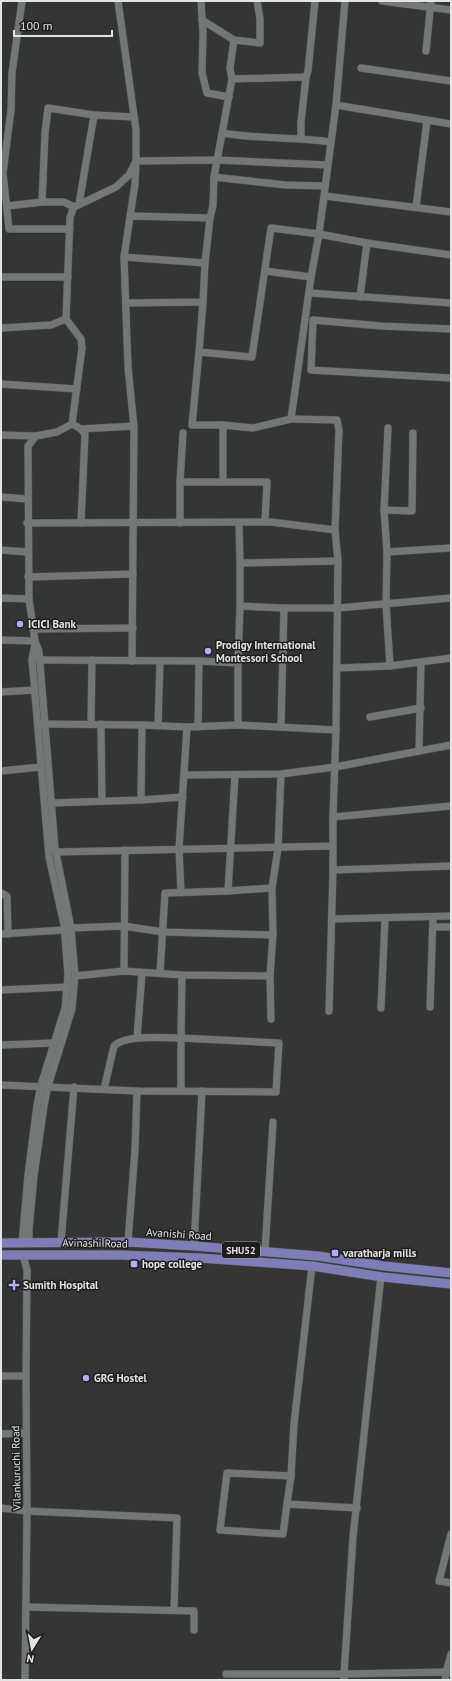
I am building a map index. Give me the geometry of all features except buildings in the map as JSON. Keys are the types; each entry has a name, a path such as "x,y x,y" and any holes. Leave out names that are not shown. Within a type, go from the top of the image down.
{"main road":[{"name":"Avanishi Road","path":"1,1243 128,1242 194,1246 318,1256 384,1266 451,1273"},
{"path":"174,1257 175,1245"},
{"name":"Avinashi Road","path":"1,1255 120,1255 174,1257 312,1266 451,1284"}],"street":[{"path":"22,1 12,73 11,110 2,173 9,229 70,229"},
{"path":"118,1 136,130 135,184 124,257 128,367 134,426 132,661"},
{"path":"201,1 202,73 207,93 229,97"},
{"path":"202,20 234,40 260,42 258,1"},
{"path":"301,138 301,122 315,1"},
{"path":"291,419 310,293 311,277 325,196 325,186 336,105 345,1"},
{"path":"382,1 431,4 451,10"},
{"path":"426,51 431,4"},
{"path":"234,40 230,68 232,79 214,177 213,206 210,218 205,263 192,425 223,425 253,428 291,419 338,420 339,430 335,530 338,561 338,608 329,1011"},
{"path":"361,68 451,81"},
{"path":"232,79 306,77"},
{"path":"336,105 451,124"},
{"path":"42,202 45,133 48,108 94,116 134,117"},
{"path":"72,424 82,348 80,339 66,319 70,217 76,206 94,116"},
{"path":"416,207 427,121"},
{"path":"222,133 248,137 301,138 331,142"},
{"path":"136,161 217,160 328,165"},
{"path":"7,206 42,202 64,202 76,206 116,187 129,175 136,161"},
{"path":"214,177 286,185 325,186"},
{"path":"325,196 451,212"},
{"path":"130,216 210,218"},
{"path":"199,352 252,357 271,228 451,255"},
{"path":"360,297 367,243"},
{"path":"124,257 205,263"},
{"path":"265,271 311,277"},
{"path":"1,276 68,277"},
{"path":"310,293 451,303"},
{"path":"126,303 203,302"},
{"path":"1,328 52,324 66,319"},
{"path":"451,329 382,326 313,320 311,370 451,378"},
{"path":"1,384 77,388"},
{"path":"72,424 81,429 85,434 81,523"},
{"path":"1,435 36,436 56,432 72,424"},
{"path":"223,425 223,482"},
{"path":"81,429 134,426"},
{"path":"388,428 384,510 387,552 386,604 390,666"},
{"path":"180,523 180,482 183,433"},
{"path":"384,510 412,511 413,433"},
{"path":"36,436 28,446 28,599 35,641 39,651 56,852 71,928 75,976 72,1009 44,1086"},
{"path":"180,482 267,482 266,522"},
{"path":"1,497 28,499"},
{"path":"238,725 240,606 239,522"},
{"path":"28,523 266,522 335,530"},
{"path":"387,552 451,548"},
{"path":"1,550 27,552"},
{"path":"240,563 338,561"},
{"path":"28,577 133,574"},
{"path":"1,598 28,599"},
{"path":"240,606 338,608 451,598"},
{"path":"281,728 284,608"},
{"path":"33,629 133,628"},
{"path":"1,640 35,641"},
{"path":"26,1243 28,1175 44,1086 54,1043 65,1008 68,975 63,930 64,925 50,857 41,767 32,660 35,641"},
{"path":"337,668 390,666 451,658"},
{"path":"39,660 199,661 238,663"},
{"path":"91,724 92,660"},
{"path":"158,725 160,661"},
{"path":"198,727 199,661"},
{"path":"419,750 422,662"},
{"path":"1,692 35,690"},
{"path":"370,717 421,708"},
{"path":"37,724 142,724 187,727 238,725 336,730"},
{"path":"101,724 102,801"},
{"path":"141,800 142,724"},
{"path":"181,892 179,849 184,797 187,727"},
{"path":"185,775 281,774 335,767 451,745"},
{"path":"1,771 41,767"},
{"path":"271,1019 270,976 272,888 278,848 281,774"},
{"path":"228,892 235,775"},
{"path":"51,803 184,797"},
{"path":"333,817 451,806"},
{"path":"56,852 332,846"},
{"path":"124,971 126,850"},
{"path":"333,870 451,866"},
{"path":"160,973 165,893 228,892 272,888"},
{"path":"1,892 7,896 4,934 63,930 71,928 124,926 163,932 272,935"},
{"path":"332,919 451,916"},
{"path":"430,1007 434,917"},
{"path":"381,1008 385,918"},
{"path":"433,927 451,927"},
{"path":"75,976 124,971 182,975 270,976"},
{"path":"137,1038 142,972"},
{"path":"181,1090 182,975"},
{"path":"1,990 67,986"},
{"path":"1,1085 74,1087 104,1089 137,1091 181,1090 276,1092 279,1043 181,1038 137,1038 118,1042 114,1046 104,1089"},
{"path":"1,1045 54,1043"},
{"path":"61,1242 74,1087"},
{"path":"128,1242 135,1149 137,1091"},
{"path":"194,1246 202,1091"},
{"path":"265,1251 273,1122"},
{"name":"Vilankuruchi Road","path":"25,1680 27,1511 26,1255"},
{"path":"291,1476 227,1473 220,1530 283,1534 291,1476 294,1424 312,1266"},
{"path":"344,1677 353,1537 381,1276"},
{"path":"1,1376 26,1376"},
{"path":"1,1434 26,1433"},
{"path":"287,1504 356,1508"},
{"path":"1,1508 27,1511 177,1518 174,1610"},
{"path":"451,1534 439,1581 451,1582"},
{"path":"26,1607 194,1611 194,1630"},
{"path":"445,1680 449,1672 451,1654"},
{"path":"226,1674 344,1677 449,1672"}],"place":[{"name":"ICICI Bank","path":"20,624"},
{"name":"Prodigy International Montessori School","path":"208,651"},
{"name":"varatharja mills","path":"335,1253"},
{"name":"hope college","path":"134,1264"},
{"name":"Sumith Hospital","path":"14,1285"},
{"name":"GRG Hostel","path":"86,1378"}]}
